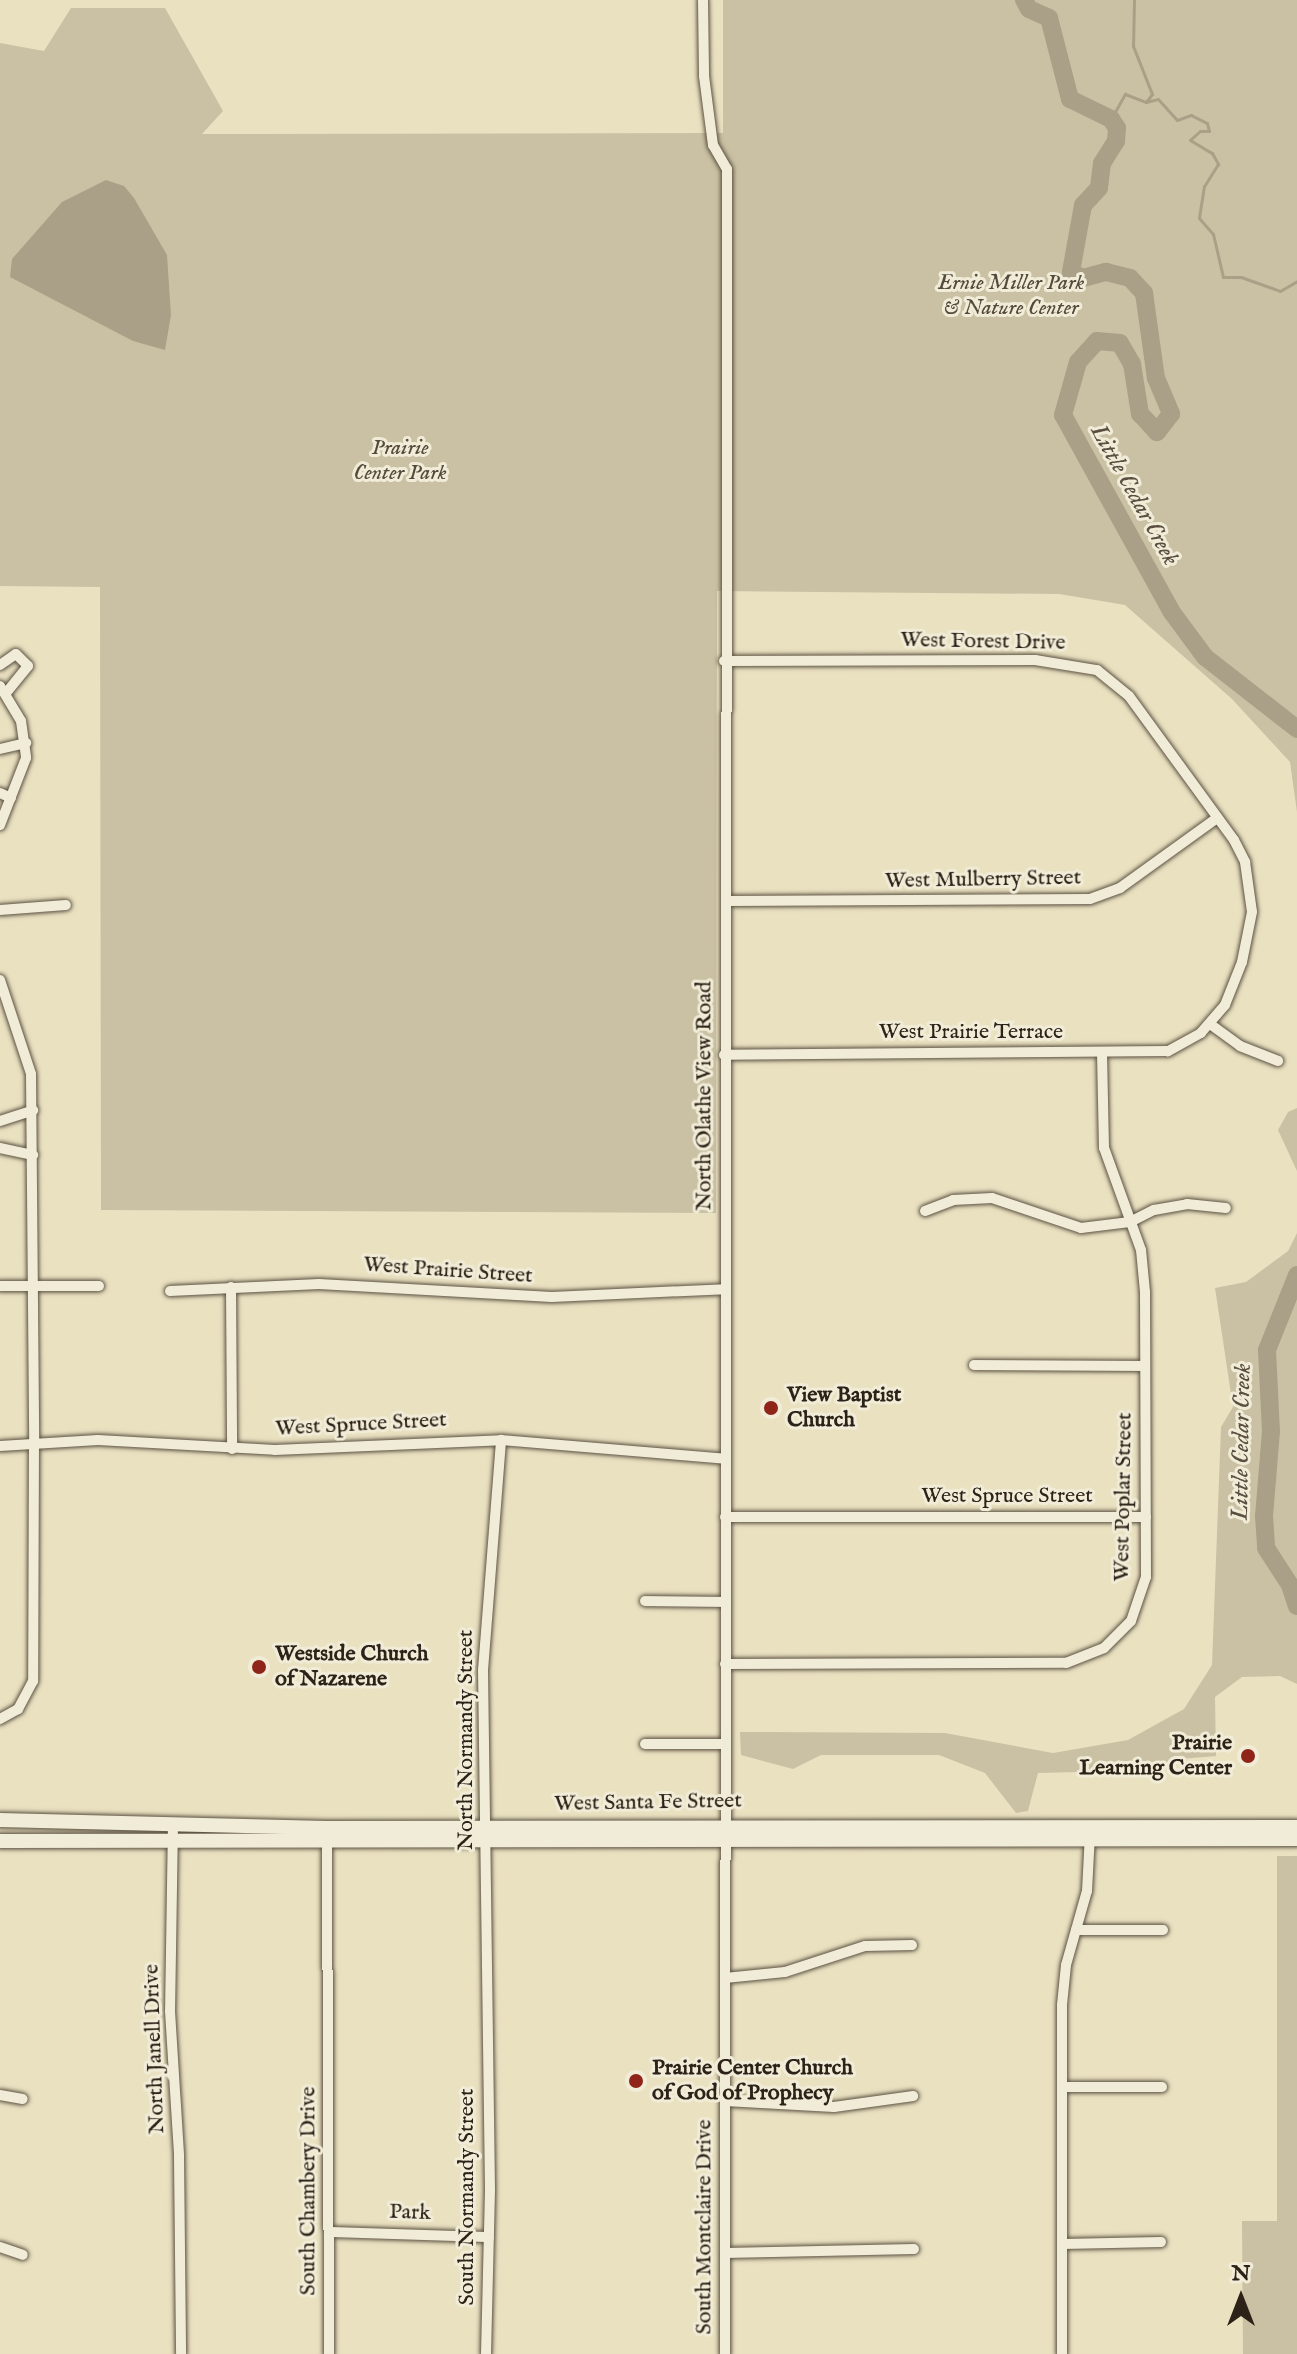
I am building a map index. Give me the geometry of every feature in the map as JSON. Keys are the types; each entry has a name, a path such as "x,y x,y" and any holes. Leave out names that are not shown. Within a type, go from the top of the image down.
{"street":[{"name":"North Olathe View Road","path":"703,0 704,76 713,145 727,169 724,661 725,1978"},
{"path":"0,665 16,654 28,666 3,690 26,743 23,772 0,825"},
{"name":"West Forest Drive","path":"724,661 1035,660 1083,665 1129,696 1217,818"},
{"path":"0,749 26,743"},
{"path":"0,793 11,798"},
{"name":"West Mulberry Street","path":"726,901 1090,899 1120,888 1217,818"},
{"name":"West Prairie Terrace","path":"724,1055 1168,1051 1210,1024 1231,991 1252,912 1245,862 1217,818"},
{"path":"0,910 66,905"},
{"path":"0,980 27,1049 33,1110 34,1441 33,1681 18,1709 0,1719"},
{"path":"1210,1024 1240,1046 1278,1061"},
{"name":"West Poplar Street","path":"725,1664 1076,1661 1112,1643 1139,1606 1146,1577 1145,1292 1141,1250 1104,1148 1102,1053"},
{"path":"0,1121 33,1110"},
{"path":"0,1148 33,1155"},
{"path":"925,1211 953,1200 992,1198 1081,1228 1130,1222 1169,1207 1226,1208"},
{"name":"West Prairie Street","path":"170,1291 335,1285 552,1297 725,1289"},
{"path":"0,1286 99,1286"},
{"path":"231,1287 232,1449"},
{"path":"974,1365 1145,1366"},
{"name":"West Spruce Street","path":"0,1446 34,1441 232,1449 501,1440 725,1459"},
{"name":"North Normandy Street","path":"489,2041 483,1670 501,1440"},
{"name":"West Spruce Street","path":"725,1517 1146,1517"},
{"path":"645,1601 725,1602"},
{"path":"645,1744 725,1744"},
{"name":"West Santa Fe Street","path":"0,1820 173,1823 327,1834"},
{"name":"North Janell Drive","path":"173,1823 170,2011 180,2226 181,2354"},
{"name":"West Santa Fe Street","path":"487,1834 725,1824 1297,1839"},
{"name":"West Santa Fe Street","path":"0,1841 487,1834 725,1843 1297,1827"},
{"name":"South Chambery Drive","path":"327,1834 329,2354"},
{"path":"1062,2354 1063,1984 1087,1891 1090,1834"},
{"path":"1076,1930 1163,1930"},
{"path":"725,1978 785,1972 865,1946 912,1945"},
{"name":"South Montclaire Drive","path":"725,1978 725,2354"},
{"name":"South Normandy Street","path":"486,2354 489,2041"},
{"path":"1062,2087 1162,2087"},
{"path":"0,2095 23,2099"},
{"path":"725,2101 834,2107 913,2096"},
{"name":"Park","path":"329,2232 489,2237"},
{"path":"1062,2244 1161,2242"},
{"path":"0,2247 23,2255"},
{"path":"725,2253 914,2249"}],"green space":[{"name":"Prairie Center Park","path":"723,0 1297,0 1297,812 1290,762 1232,699 1125,605 1059,594 717,591 716,1213 101,1210 100,587 0,586 0,43 44,51 71,8 165,8 223,111 202,134 723,133"},
{"path":"1297,1108 1297,1171 1278,1130 1288,1112"},
{"path":"1297,1233 1297,1684 1280,1676 1242,1677 1215,1697 1216,1756 1180,1759 1170,1772 1159,1762 1119,1771 1038,1773 1028,1811 1016,1813 985,1773 939,1755 821,1755 793,1769 741,1755 740,1732 945,1733 1053,1753 1128,1740 1184,1709 1212,1665 1221,1427 1233,1407 1215,1288 1246,1282 1288,1251"},
{"path":"1277,1856 1297,1856 1297,2354 1243,2354 1242,2221 1277,2221"}],"shaded area":[{"path":"106,180 124,186 134,198 167,255 171,315 165,350 133,341 10,277 12,259 62,202"}],"waterway":[{"name":"Little Cedar Creek","path":"1024,0 1029,9 1049,18 1070,99 1111,119 1117,128 1116,141 1102,163 1099,188 1083,205 1071,272 1083,278 1106,272 1130,278 1144,293 1156,378 1171,414 1157,432 1140,414 1132,364 1120,343 1097,341 1078,362 1063,415 1171,611 1205,657 1297,729"},
{"path":"1134,0 1133,46 1152,94 1146,102"},
{"path":"1111,119 1125,94 1146,102 1158,99 1177,120 1191,115 1207,123 1209,131 1200,131 1190,140 1212,153 1218,164 1204,186 1199,218 1213,234 1223,277 1241,277 1280,291 1297,281"},
{"name":"Little Cedar Creek","path":"1297,1275 1267,1350 1271,1431 1264,1516 1266,1548 1290,1585 1297,1606"}],"place":[{"name":"View Baptist Church","path":"771,1408"},
{"name":"Westside Church of Nazarene","path":"259,1667"},
{"name":"Prairie Learning Center","path":"1248,1756"},
{"name":"Prairie Center Church of God of Prophecy","path":"636,2081"}],"park label":[{"name":"Ernie Miller Park & Nature Center","path":"1011,296"}]}
